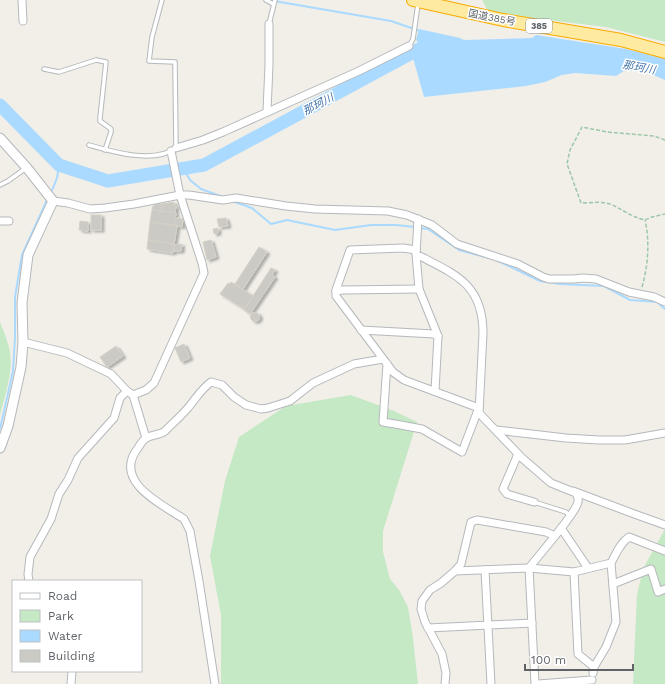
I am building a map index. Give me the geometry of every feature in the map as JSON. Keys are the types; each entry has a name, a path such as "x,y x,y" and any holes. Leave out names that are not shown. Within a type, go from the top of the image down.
{"highway":[{"name":"国道385号","path":"416,1 449,4 503,20 621,40 665,52"}],"street":[{"path":"22,0 23,21"},
{"path":"267,111 269,24"},
{"path":"133,395 146,390 154,383 204,273 180,194 173,151 223,132 359,71 409,46"},
{"path":"0,138 27,168 53,202 68,203 90,208 105,208 134,204 180,194 223,200 236,198 315,209 388,211 407,214 437,228 457,244 518,264 543,277 549,279 596,279 639,295 654,297 665,302"},
{"path":"0,448 8,426 21,367 23,342 22,303 28,255 53,202"},
{"path":"418,219 416,252 418,289 438,336 435,392"},
{"path":"0,221 9,221"},
{"path":"385,362 383,422 422,429 462,452 479,409 483,333 483,320 470,289 458,276 416,252 404,248 350,250 348,252 336,291 336,296 393,372 404,380 479,409 482,416 518,454 551,483 637,516 665,524"},
{"path":"336,291 418,289"},
{"path":"361,330 434,334 438,336"},
{"path":"23,342 68,353 111,374 133,395 146,438"},
{"path":"215,684 200,581 190,531 184,519 146,494 138,486 129,464 131,456 146,438 163,432 186,410 204,388 211,382 222,385 234,397 246,405 261,409 290,401 313,383 354,364 385,362"},
{"path":"29,580 30,557 34,547 51,519 59,494 68,480 78,458 114,418 120,398 127,390"},
{"path":"496,430 599,440 625,440 665,433"},
{"path":"518,454 503,489 507,494 534,502"},
{"path":"573,491 576,493 578,501 570,516 529,568 537,684 593,676"},
{"path":"445,684 446,673 442,654 422,616 422,601 430,590 455,571 461,564 472,522 477,520 546,532 555,536"},
{"path":"561,528 588,568"},
{"path":"593,676 616,622 611,563 619,548 625,539 629,537 665,551"},
{"path":"455,571 529,568 574,572 611,563"},
{"path":"613,584 650,569 658,592 665,589"},
{"path":"485,570 491,684"},
{"path":"574,572 578,654 593,676"},
{"path":"428,628 532,622"},
{"path":"71,684 72,672"}],"lane":[{"path":"89,145 123,154 140,156 173,151 175,62 149,61 152,37 162,0"},
{"path":"266,0 273,4"},
{"path":"269,24 275,0"},
{"path":"409,46 412,39 416,1"},
{"path":"44,69 59,72 96,60 106,62 100,121 111,129 111,132 105,150"},
{"path":"0,185 27,168"},
{"path":"534,502 566,512 570,516"}],"path":[{"path":"665,140 654,136 594,131 582,127 569,155 568,167 581,202 602,202 633,217 645,220 665,214"},
{"path":"639,295 643,283 647,260 648,239 645,220"}],"green space":[{"path":"482,0 665,0 665,42 606,27 489,13"},
{"path":"0,322 8,344 11,360 8,384 0,415"},
{"path":"351,395 394,411 417,422 383,531 383,552 390,579 399,590 408,607 418,684 221,684 221,615 210,556 225,481 239,437 286,406"},
{"path":"665,529 665,684 633,684 637,595 643,569"}],"water":[{"path":"419,29 464,40 532,38 536,35 626,49 665,59 665,80 644,71 624,71 616,76 575,73 562,75 545,82 526,86 424,97 411,51 414,50 418,42 416,40"}],"building":[{"path":"174,202 174,205 176,206 175,213 161,211 162,204"},
{"path":"162,204 161,211 152,210 153,206"},
{"path":"152,210 176,213 174,225 150,222"},
{"path":"91,215 101,215 101,230 91,230"},
{"path":"175,218 183,219 182,227 174,225"},
{"path":"226,218 228,226 219,227 217,219"},
{"path":"80,221 88,222 88,231 79,230"},
{"path":"150,222 177,226 174,244 148,240"},
{"path":"218,228 218,233 214,234 213,229"},
{"path":"148,240 174,244 173,253 147,249"},
{"path":"211,240 216,257 207,260 203,242"},
{"path":"182,244 181,251 173,251 174,245"},
{"path":"259,247 267,252 243,289 235,284"},
{"path":"271,268 275,270 272,275 275,277 250,314 244,310"},
{"path":"231,282 253,296 244,309 220,294 228,283 230,284"},
{"path":"255,312 260,317 255,322 250,317"},
{"path":"184,344 190,358 181,362 175,348"},
{"path":"116,346 123,356 107,367 100,357"}],"waterway":[{"path":"274,1 391,21 420,31"},
{"name":"那珂川","path":"0,105 59,165 108,181 204,165 421,48 427,49"},
{"path":"51,193 57,178 59,165"},
{"path":"183,168 190,180 201,189 223,197"},
{"path":"0,429 13,371 15,297 22,255 48,198"},
{"path":"232,201 252,208 271,224 287,220 335,230 371,225 415,227"},
{"path":"419,228 428,229 459,250 489,258"},
{"path":"496,260 540,281 560,284 604,286 630,300 657,302 665,309"}]}
